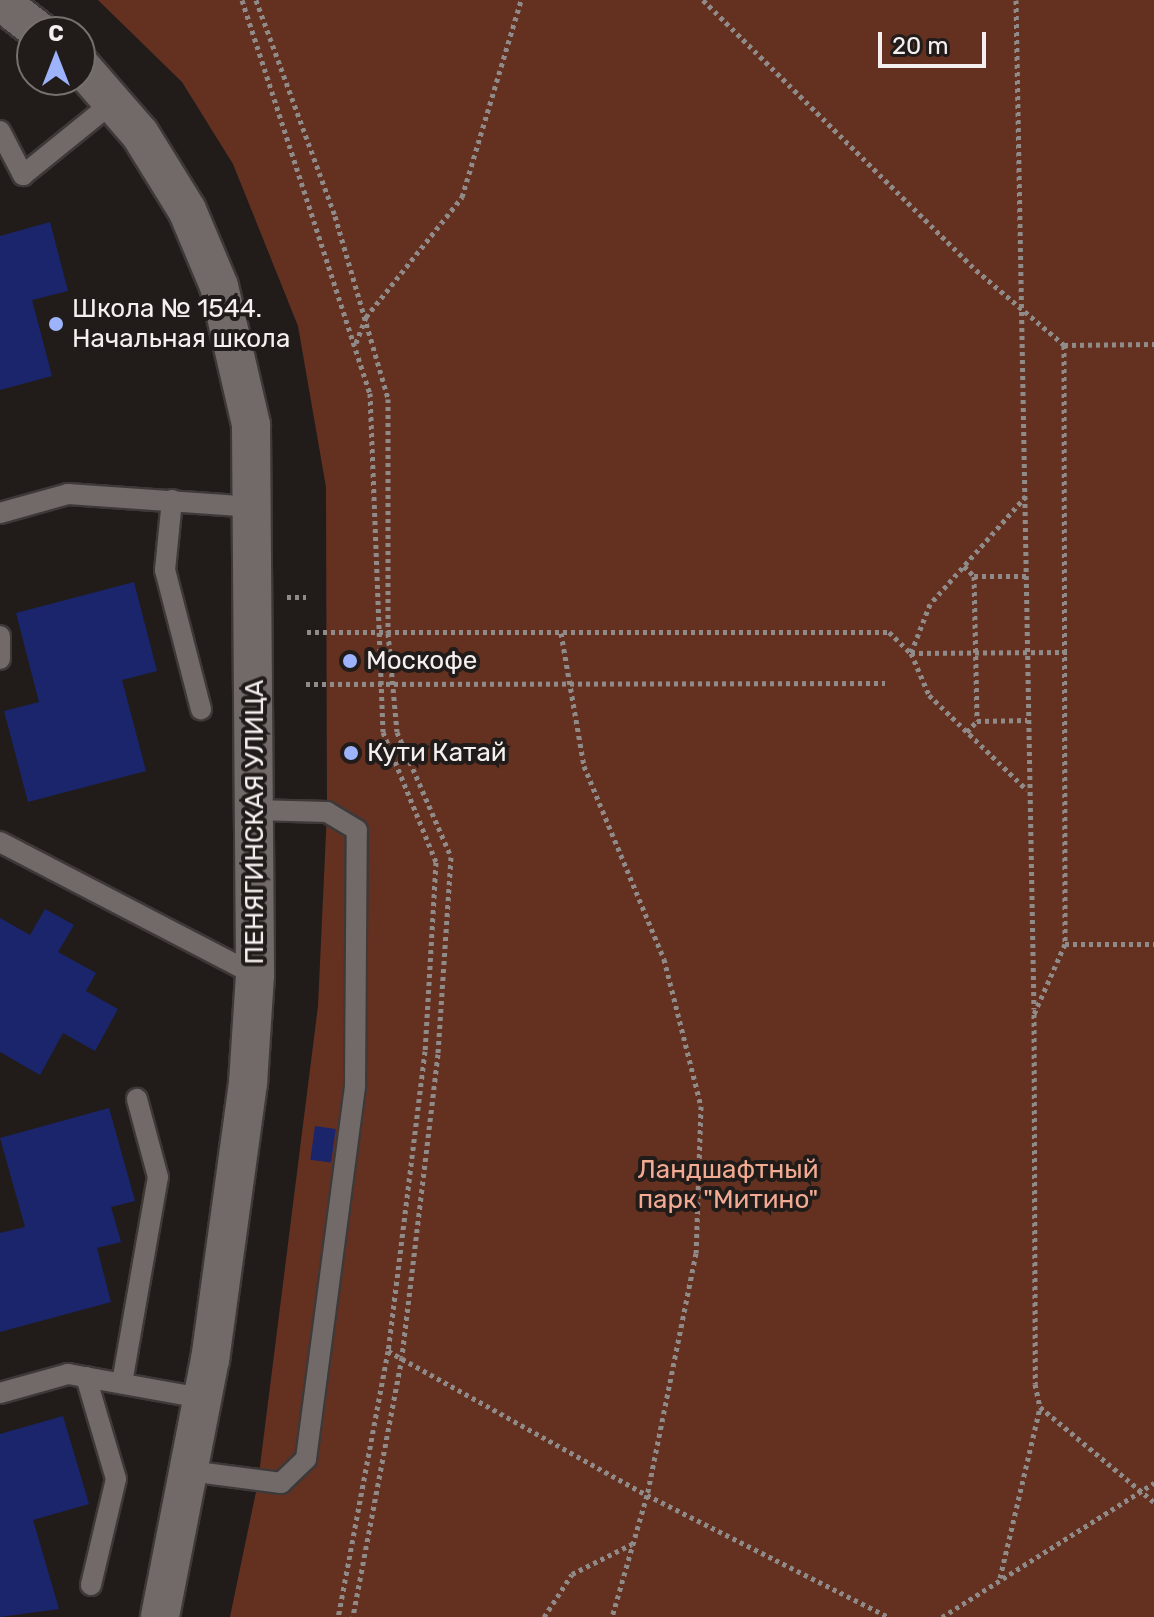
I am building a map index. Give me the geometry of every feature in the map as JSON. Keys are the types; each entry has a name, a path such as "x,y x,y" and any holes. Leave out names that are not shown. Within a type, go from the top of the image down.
{"street":[{"path":"0,1 19,16"},
{"name":"ПЕНЯГИНСКАЯ УЛИЦА","path":"96,84 187,210 219,286 244,368 254,507 255,975 248,1083 202,1398 160,1617"}],"lane":[{"path":"0,131 23,175 112,103"},
{"path":"0,513 68,494 254,507"},
{"path":"172,500 165,570 201,709"},
{"path":"0,636 0,659"},
{"path":"189,1471 281,1483 306,1459 355,1086 357,830 327,812 254,810"},
{"path":"0,842 255,975"},
{"path":"122,1383 158,1177 137,1099"},
{"path":"0,1393 68,1374 202,1398"},
{"path":"86,1377 116,1479 91,1585"}],"path":[{"path":"256,0 366,317 388,399 388,633 392,684 404,757 451,857 452,898 402,1357 353,1617"},
{"path":"356,344 366,317 462,197 521,0"},
{"path":"703,0 976,270 1026,309 1064,345 1154,344"},
{"path":"1000,1579 1040,1407 1027,790 1026,309 1016,0"},
{"path":"1034,1014 1065,944 1068,652 1064,345"},
{"path":"911,653 930,604 1027,495"},
{"path":"964,566 974,576 977,721 967,732"},
{"path":"974,576 1027,576"},
{"path":"307,632 889,632 911,653 929,695 1027,790"},
{"path":"561,633 584,766 664,959 701,1106 696,1253 647,1495 612,1617"},
{"path":"911,653 1068,652"},
{"path":"306,684 885,683"},
{"path":"977,721 1027,720"},
{"path":"1065,944 1154,944"},
{"path":"388,1351 647,1495 889,1617"},
{"path":"1040,1407 1154,1502"},
{"path":"942,1617 1154,1483"},
{"path":"544,1617 572,1574 632,1543"}],"green space":[{"name":"Ландшафтный парк \"Митино\"","path":"98,0 1154,0 1154,1617 230,1617 258,1482 318,1006 327,812 326,487 298,326 233,164 182,82"}],"building":[{"path":"50,222 68,291 32,300 52,376 0,390 0,236"},
{"path":"134,582 157,671 122,680 146,771 28,802 4,711 39,702 16,613"},
{"path":"45,909 74,925 58,952 96,973 86,991 118,1009 95,1051 63,1033 40,1075 0,1052 0,918 30,935"},
{"path":"109,1108 135,1201 111,1207 121,1242 97,1248 111,1302 0,1332 0,1233 25,1227 0,1138"},
{"path":"315,1126 336,1129 331,1163 310,1160"},
{"path":"63,1416 89,1504 33,1520 59,1609 0,1617 0,1434"}],"place":[{"name":"Школа № 1544. Начальная школа","path":"56,324"},
{"name":"Москофе","path":"350,661"},
{"name":"Кути Катай","path":"351,753"}]}
